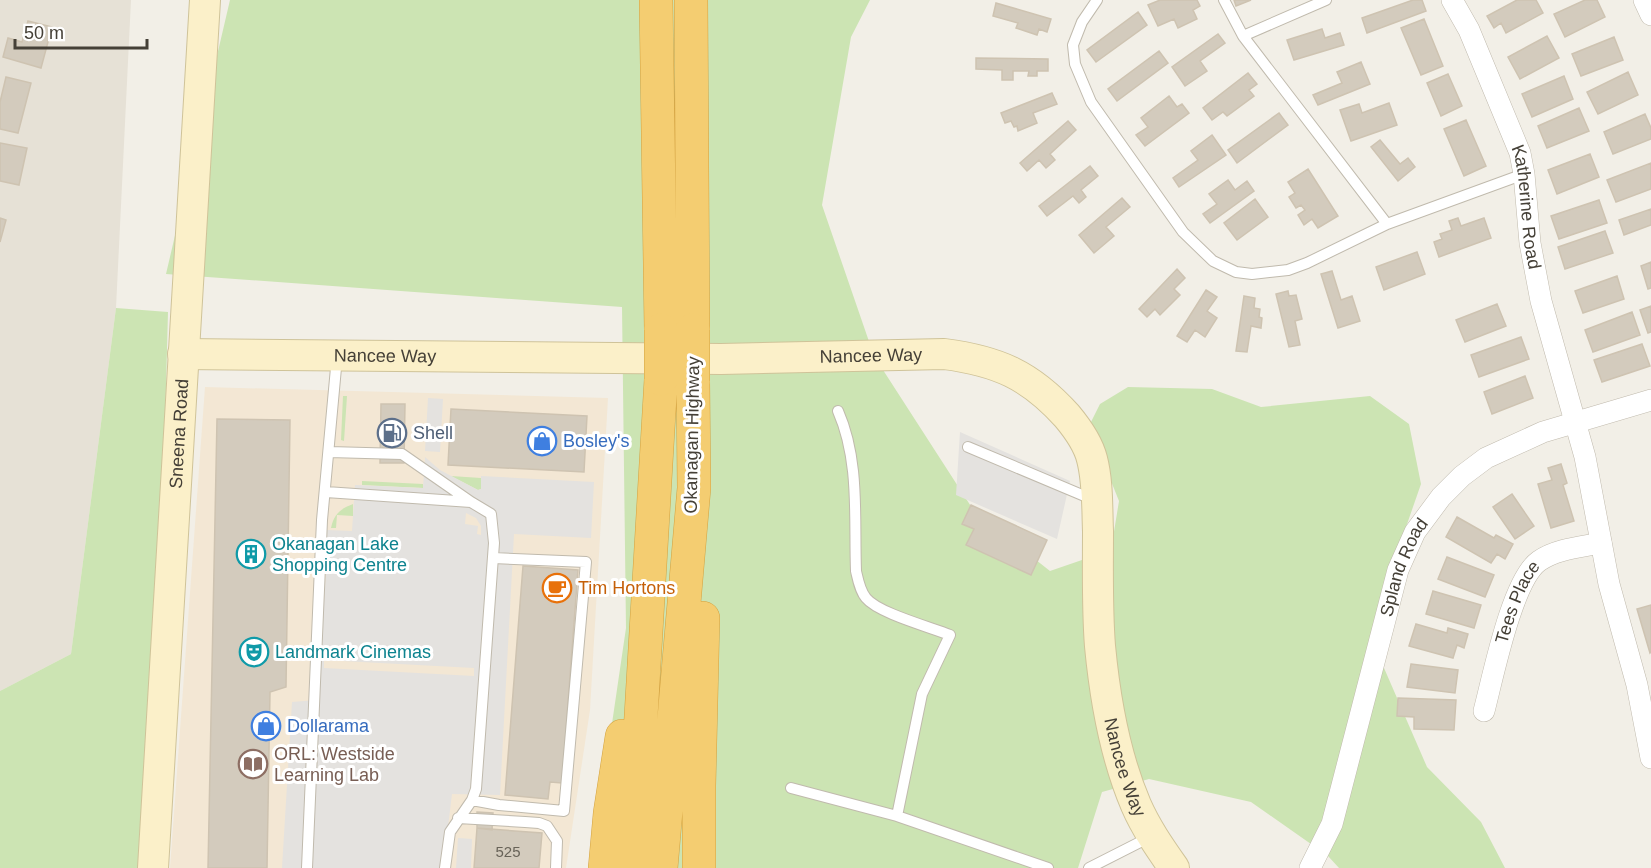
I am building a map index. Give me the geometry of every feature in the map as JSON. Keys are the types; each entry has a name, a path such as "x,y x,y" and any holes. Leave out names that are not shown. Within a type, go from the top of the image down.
{"highway":[{"name":"Okanagan Highway","path":"656,0 677,330 693,381 694,488 661,868"},
{"name":"Okanagan Highway","path":"633,868 661,379 677,330 691,0"},
{"path":"694,488 703,624 699,868"},
{"path":"605,868 610,813 623,733 645,644"}],"street":[{"name":"Sneena Road","path":"153,868 205,0"},
{"name":"Katherine Road","path":"1452,0 1469,30 1520,153 1534,269 1576,422 1609,584 1644,683 1651,758"},
{"path":"1644,0 1651,15"},
{"name":"Nancee Way","path":"183,354 721,359 944,354 973,358 997,365 1026,378 1052,399 1070,420 1082,436 1092,457 1097,501 1101,647 1113,731 1136,806 1152,836 1174,868"},
{"name":"Spland Road","path":"1310,868 1332,824 1398,570 1415,532 1441,497 1462,476 1486,458 1542,432 1651,400"},
{"name":"Tees Place","path":"1484,711 1509,619 1528,571 1538,561 1551,555 1601,543"}],"lane":[{"path":"1097,0 1082,22 1073,45 1075,64 1091,102 1183,232 1213,261 1236,272 1252,274 1288,270 1387,224 1524,174"},
{"path":"1224,0 1243,36 1387,224"},
{"path":"1243,36 1326,0"},
{"path":"307,868 322,520 337,354"},
{"path":"838,411 850,447 856,571 859,585 866,598 877,607 950,635 922,694 897,816"},
{"path":"968,447 1097,501"},
{"path":"329,452 402,454 490,514 494,543 476,789 472,800 450,832 445,868"},
{"path":"326,492 471,502"},
{"path":"472,800 522,808 564,810 586,562 493,558"},
{"path":"791,788 897,816 1048,868"},
{"path":"458,818 532,822 547,826 557,841 556,868"},
{"path":"1089,868 1152,836"}],"shaded area":[{"path":"0,0 131,0 116,308 71,654 0,691"},
{"name":"Okanagan Lake Shopping Centre","path":"205,387 608,398 590,710 566,868 170,868"},
{"path":"428,398 443,399 440,452 425,451"},
{"path":"960,432 1070,481 1057,539 956,495"},
{"path":"425,457 440,470 478,490 481,489 481,476 594,482 591,538 514,534 500,795 452,794 443,868 282,868 292,702 317,700 327,530 352,531 355,485 423,488","holes":["466,513 476,518 481,526 481,535 477,534 478,526 465,524","324,660 474,668 474,676 324,668"]},
{"path":"458,838 472,839 471,868 456,868"}],"green space":[{"path":"230,0 870,0 851,37 822,205 874,356 974,511 1050,571 1111,550 1119,501 1089,426 1100,404 1128,387 1212,389 1261,407 1370,396 1409,424 1421,484 1383,593 1384,668 1427,767 1481,822 1505,868 1339,868 1328,856 1251,802 1149,779 1102,792 1078,868 588,868 603,785 626,628 622,307 166,274"},
{"path":"116,308 168,312 153,868 0,868 0,691 71,654"},
{"path":"343,396 347,396 344,441 341,440"},
{"path":"451,476 481,478 481,489 478,490"},
{"path":"362,481 423,484 423,488 362,485"},
{"path":"353,504 353,516 337,515 336,528 331,528 334,519 338,513"}],"building":[{"path":"1160,0 1197,0 1200,6 1193,10 1197,19 1178,28 1174,19 1158,26 1148,5"},
{"path":"1234,0 1251,0 1236,6"},
{"path":"1413,0 1422,0 1426,11 1367,33 1362,18"},
{"path":"1517,0 1536,0 1543,13 1506,33 1501,23 1494,28 1487,16"},
{"path":"1585,0 1597,0 1605,17 1565,37 1554,14"},
{"path":"996,3 1051,19 1047,32 1039,29 1037,35 1016,28 1018,23 993,16"},
{"path":"1138,12 1147,25 1096,62 1087,50"},
{"path":"1424,19 1443,66 1421,75 1401,28"},
{"path":"28,21 52,27 41,68 3,57 8,38 22,42"},
{"path":"1322,29 1325,38 1340,33 1344,45 1294,60 1287,40"},
{"path":"1218,34 1225,43 1200,61 1207,71 1185,86 1172,67"},
{"path":"1547,36 1559,58 1520,79 1508,57"},
{"path":"1614,37 1623,60 1581,76 1572,54"},
{"path":"1159,51 1168,63 1117,101 1108,89"},
{"path":"976,58 1048,59 1048,71 1037,71 1037,76 1028,76 1029,71 1013,71 1013,80 1002,80 1002,70 976,69"},
{"path":"1361,62 1370,84 1318,105 1313,95 1342,83 1337,72"},
{"path":"1628,72 1638,95 1598,114 1587,92"},
{"path":"1248,73 1257,84 1249,90 1254,96 1227,116 1223,112 1212,120 1203,108"},
{"path":"1448,74 1462,106 1441,116 1427,83"},
{"path":"1564,76 1573,99 1532,117 1522,94"},
{"path":"6,77 31,83 18,133 0,129 0,102"},
{"path":"1052,93 1057,104 1033,113 1037,123 1018,131 1017,126 1014,127 1011,121 1005,123 1001,113"},
{"path":"1169,96 1177,107 1182,104 1189,113 1145,146 1136,135 1148,127 1141,118"},
{"path":"1389,103 1397,125 1351,141 1340,110 1359,104 1362,113"},
{"path":"1579,108 1589,131 1547,148 1538,126"},
{"path":"1279,113 1288,125 1237,163 1228,150"},
{"path":"1645,114 1651,128 1651,139 1613,154 1604,132"},
{"path":"1466,120 1486,166 1464,176 1444,129"},
{"path":"1068,121 1076,130 1050,154 1055,160 1046,168 1039,160 1027,171 1020,163"},
{"path":"1212,135 1226,155 1179,187 1173,178 1198,160 1191,151"},
{"path":"1380,140 1400,164 1408,158 1415,167 1398,181 1371,147"},
{"path":"0,143 27,148 19,185 0,181"},
{"path":"1590,154 1599,177 1557,194 1548,170"},
{"path":"1651,163 1651,189 1616,202 1607,180"},
{"path":"1090,166 1098,176 1081,190 1086,197 1079,203 1073,196 1047,216 1039,206"},
{"path":"1308,169 1338,216 1318,228 1312,219 1304,225 1298,215 1305,210 1301,205 1296,208 1289,197 1295,193 1288,182"},
{"path":"1228,180 1235,190 1247,181 1254,191 1210,223 1203,214 1217,204 1209,194"},
{"path":"1122,198 1130,207 1106,227 1114,236 1094,253 1079,235"},
{"path":"1255,199 1268,217 1237,240 1224,223"},
{"path":"1599,200 1607,223 1559,239 1551,216"},
{"path":"1651,209 1651,225 1624,235 1619,220"},
{"path":"0,218 6,220 0,242"},
{"path":"1458,218 1461,226 1484,218 1491,238 1439,257 1434,242 1442,239 1440,234 1452,230 1449,221"},
{"path":"1605,231 1613,253 1565,269 1558,247"},
{"path":"1417,252 1425,274 1384,290 1376,267"},
{"path":"1651,262 1651,288 1648,289 1641,266"},
{"path":"1177,269 1185,278 1174,289 1180,295 1160,315 1155,309 1147,317 1139,309"},
{"path":"1332,271 1341,300 1352,296 1360,321 1338,328 1321,274"},
{"path":"1617,276 1624,299 1583,313 1575,291"},
{"path":"1206,290 1217,297 1207,311 1217,318 1205,337 1195,330 1187,342 1177,336"},
{"path":"1288,291 1289,296 1296,295 1302,319 1295,321 1300,345 1289,347 1276,294"},
{"path":"1244,296 1255,298 1254,308 1260,309 1259,317 1262,318 1261,328 1251,326 1247,352 1236,351"},
{"path":"1497,304 1506,326 1465,342 1456,320"},
{"path":"1651,306 1651,332 1648,333 1640,310"},
{"path":"1632,312 1640,335 1593,352 1585,330"},
{"path":"1521,337 1529,359 1479,377 1471,355"},
{"path":"1642,344 1650,366 1602,382 1594,360"},
{"path":"1525,376 1533,398 1492,414 1484,392"},
{"name":"Shell","path":"381,404 405,404 404,463 380,463"},
{"path":"451,409 587,416 584,472 448,465"},
{"name":"Okanagan Lake Shopping Centre","path":"217,419 290,420 286,687 270,692 267,868 208,868"},
{"path":"1561,464 1567,483 1563,485 1574,521 1551,528 1538,484 1552,480 1548,468"},
{"path":"1512,494 1534,526 1515,539 1493,507"},
{"path":"971,505 1047,540 1031,575 966,545 974,529 962,524"},
{"path":"1457,517 1494,538 1496,535 1513,544 1505,559 1497,554 1491,563 1446,537"},
{"path":"1447,557 1494,575 1485,597 1438,579"},
{"path":"523,566 578,570 562,783 550,782 548,799 505,795"},
{"path":"1433,591 1481,605 1474,628 1426,614"},
{"path":"1651,605 1651,652 1650,653 1637,609"},
{"path":"1416,624 1447,633 1448,628 1468,634 1464,648 1457,645 1453,658 1409,646"},
{"path":"1411,664 1458,670 1455,693 1407,687"},
{"path":"1398,698 1456,700 1454,730 1414,729 1414,717 1397,716"},
{"path":"477,812 493,813 492,830 477,828"},
{"path":"477,828 542,833 539,868 474,868"}],"place":[{"name":"Shell","path":"392,433"},
{"name":"Bosley's","path":"542,441"},
{"name":"Okanagan Lake Shopping Centre","path":"251,554"},
{"name":"Tim Hortons","path":"557,588"},
{"name":"Landmark Cinemas","path":"254,652"},
{"name":"Dollarama","path":"266,726"},
{"name":"ORL: Westside Learning Lab","path":"253,764"}]}
